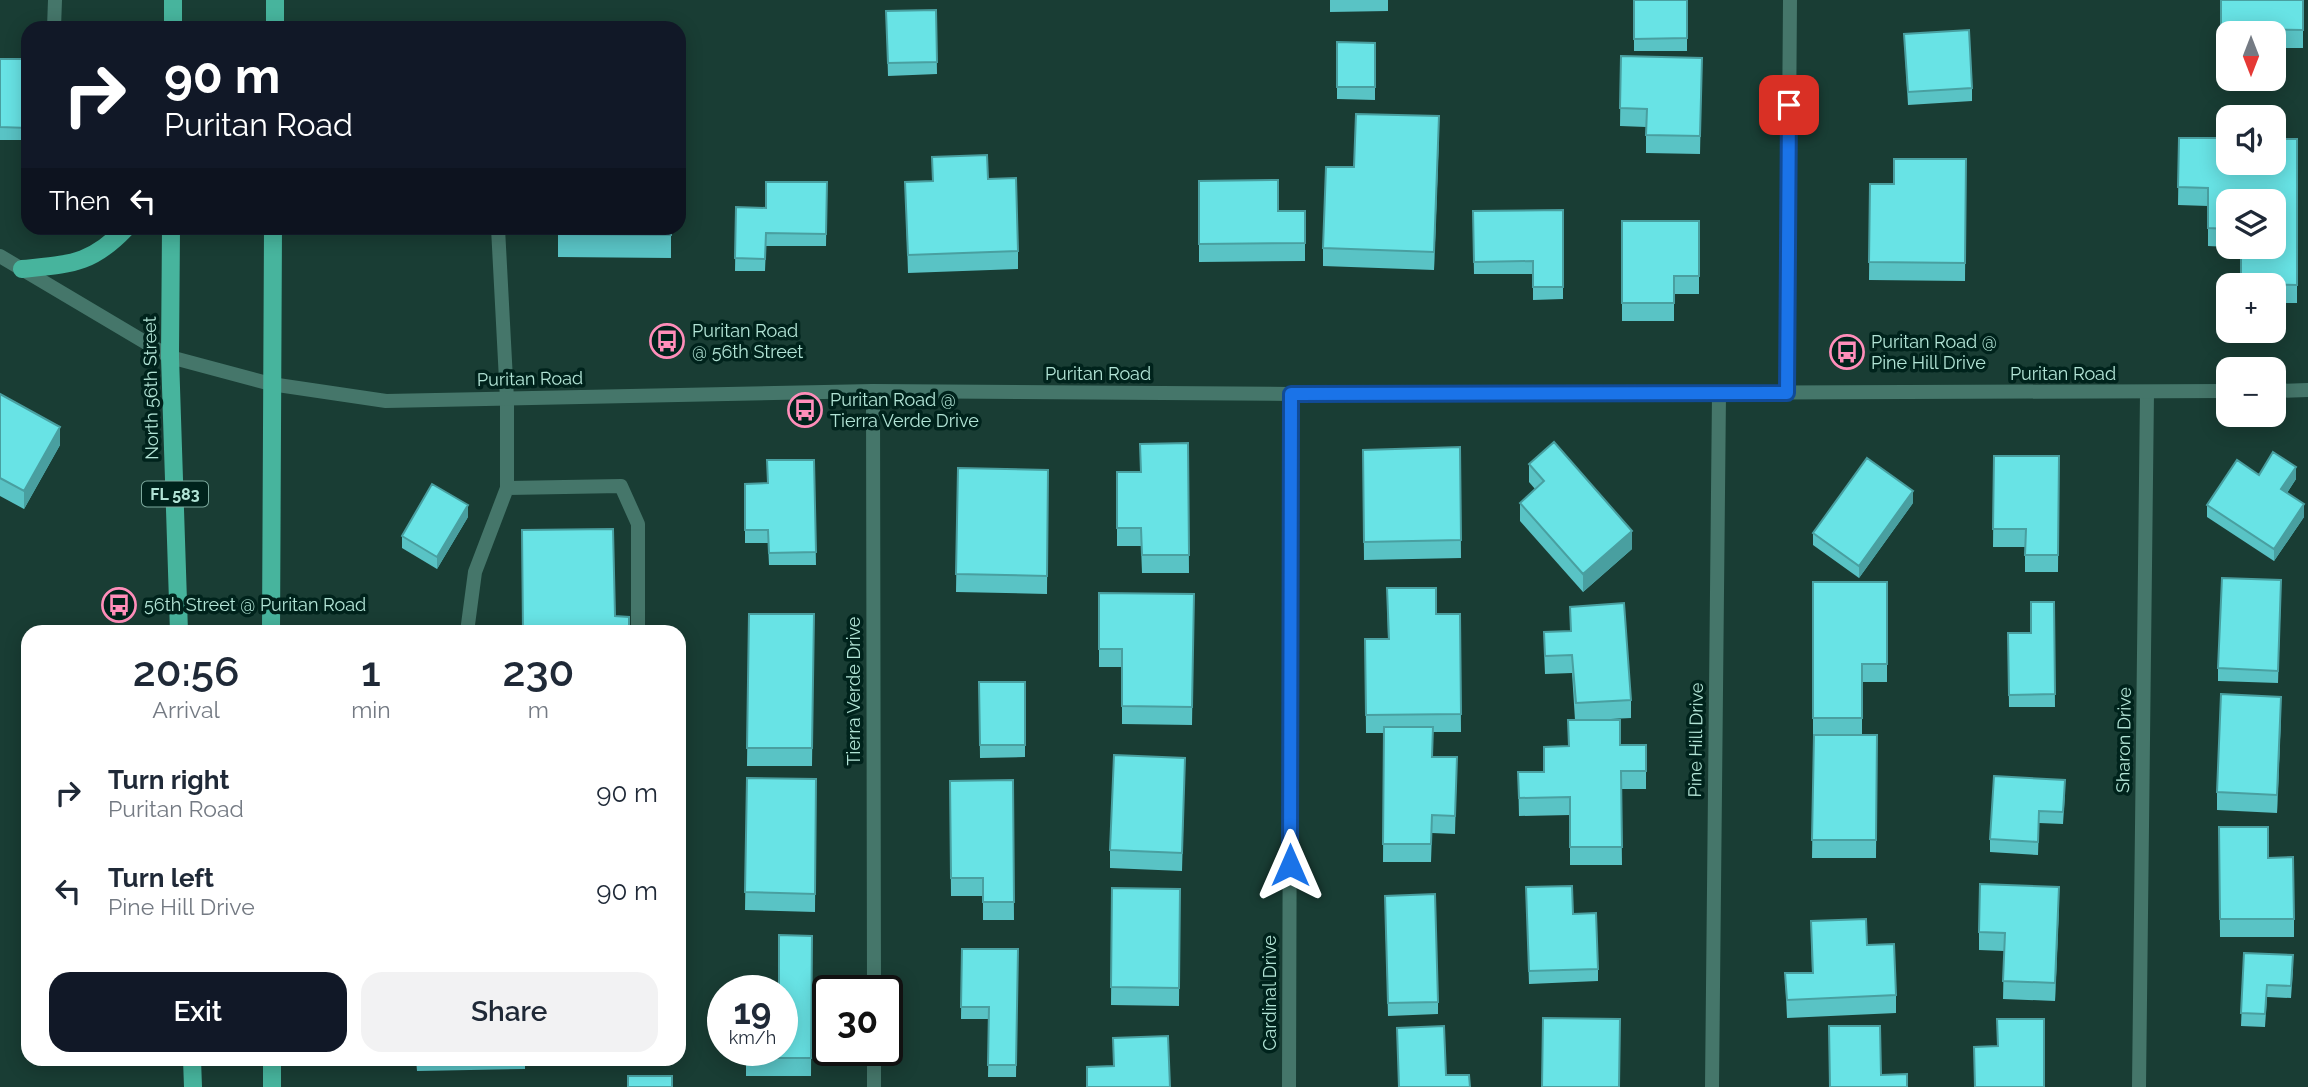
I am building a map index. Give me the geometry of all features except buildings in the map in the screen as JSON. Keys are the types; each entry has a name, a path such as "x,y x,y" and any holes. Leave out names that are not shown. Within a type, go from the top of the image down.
{"main road":[{"path":"173,0 173,21"},
{"path":"275,0 275,21"},
{"path":"22,269 67,264 105,250 120,235"},
{"name":"North 56th Street","path":"171,235 170,357 179,625"},
{"path":"271,625 273,235"},
{"path":"192,1066 193,1087"},
{"path":"272,1066 272,1087"}],"street":[{"path":"54,21 55,0"},
{"path":"1787,393 1790,0"},
{"path":"468,625 475,572 507,488 507,399 498,235"},
{"name":"Puritan Road","path":"0,256 170,357 271,384 386,401 873,391 1291,394 2216,391"},
{"path":"2286,391 2308,390"},
{"name":"Tierra Verde Drive","path":"873,391 874,975"},
{"name":"Sharon Drive","path":"2139,1087 2147,393"},
{"name":"Cardinal Drive","path":"1289,1087 1291,394"},
{"name":"Pine Hill Drive","path":"1712,1087 1719,394"},
{"path":"507,488 621,486 638,524 638,625"},
{"path":"874,1066 874,1087"}],"place":[{"name":"Puritan Road @ 56th Street","path":"667,341"},
{"name":"Puritan Road @ Pine Hill Drive","path":"1847,352"},
{"name":"Puritan Road @ Tierra Verde Drive","path":"805,410"},
{"name":"56th Street @ Puritan Road","path":"119,605"}],"route":[{"path":"1290,865 1291,394 1787,393 1789,105"}]}
